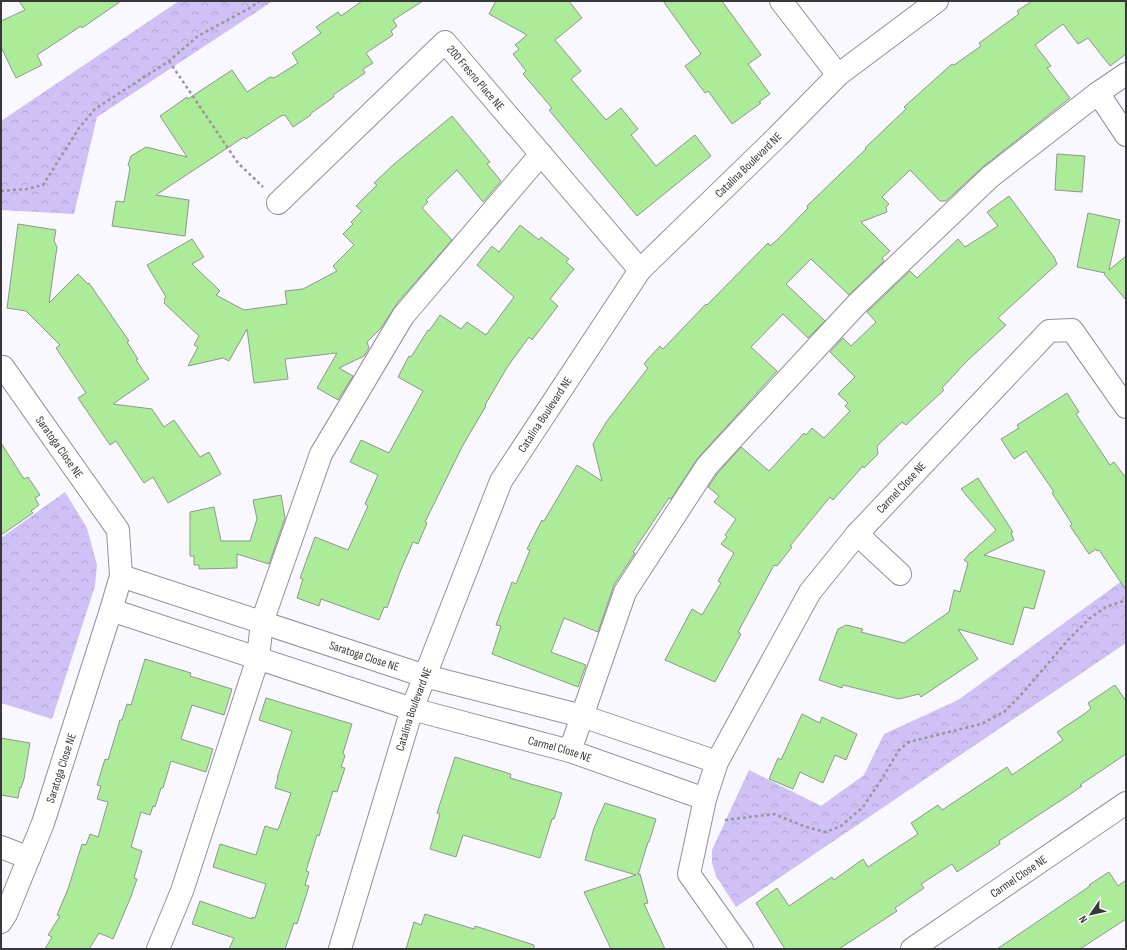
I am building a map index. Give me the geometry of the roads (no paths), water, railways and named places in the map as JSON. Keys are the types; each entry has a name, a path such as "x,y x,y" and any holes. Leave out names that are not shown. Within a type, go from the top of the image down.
{"street":[{"path":"781,1 838,75"},
{"name":"Catalina Boulevard NE","path":"340,949 412,709 501,481 640,270 777,137 838,75 937,1"},
{"name":"200 Fresno Place NE","path":"278,203 445,42 640,270"},
{"path":"570,751 625,592 707,466 856,306 990,177 1098,93 1126,74"},
{"path":"1098,93 1126,135"},
{"path":"158,949 182,891 258,658 262,622 321,454 403,316 541,154"},
{"name":"Carmel Close NE","path":"742,949 690,874 705,799 717,762 810,592 857,534 1049,331 1072,330 1126,407"},
{"name":"Saratoga Close NE","path":"1,367 3,367 118,530 121,576 43,823 3,916"},
{"path":"857,534 900,574"},
{"name":"Saratoga Close NE","path":"121,576 424,676"},
{"path":"111,610 412,709"},
{"path":"424,676 582,716 717,762"},
{"name":"Carmel Close NE","path":"412,709 570,751 705,799"},
{"name":"Carmel Close NE","path":"912,949 1126,803"},
{"path":"1,847 29,858"}]}
